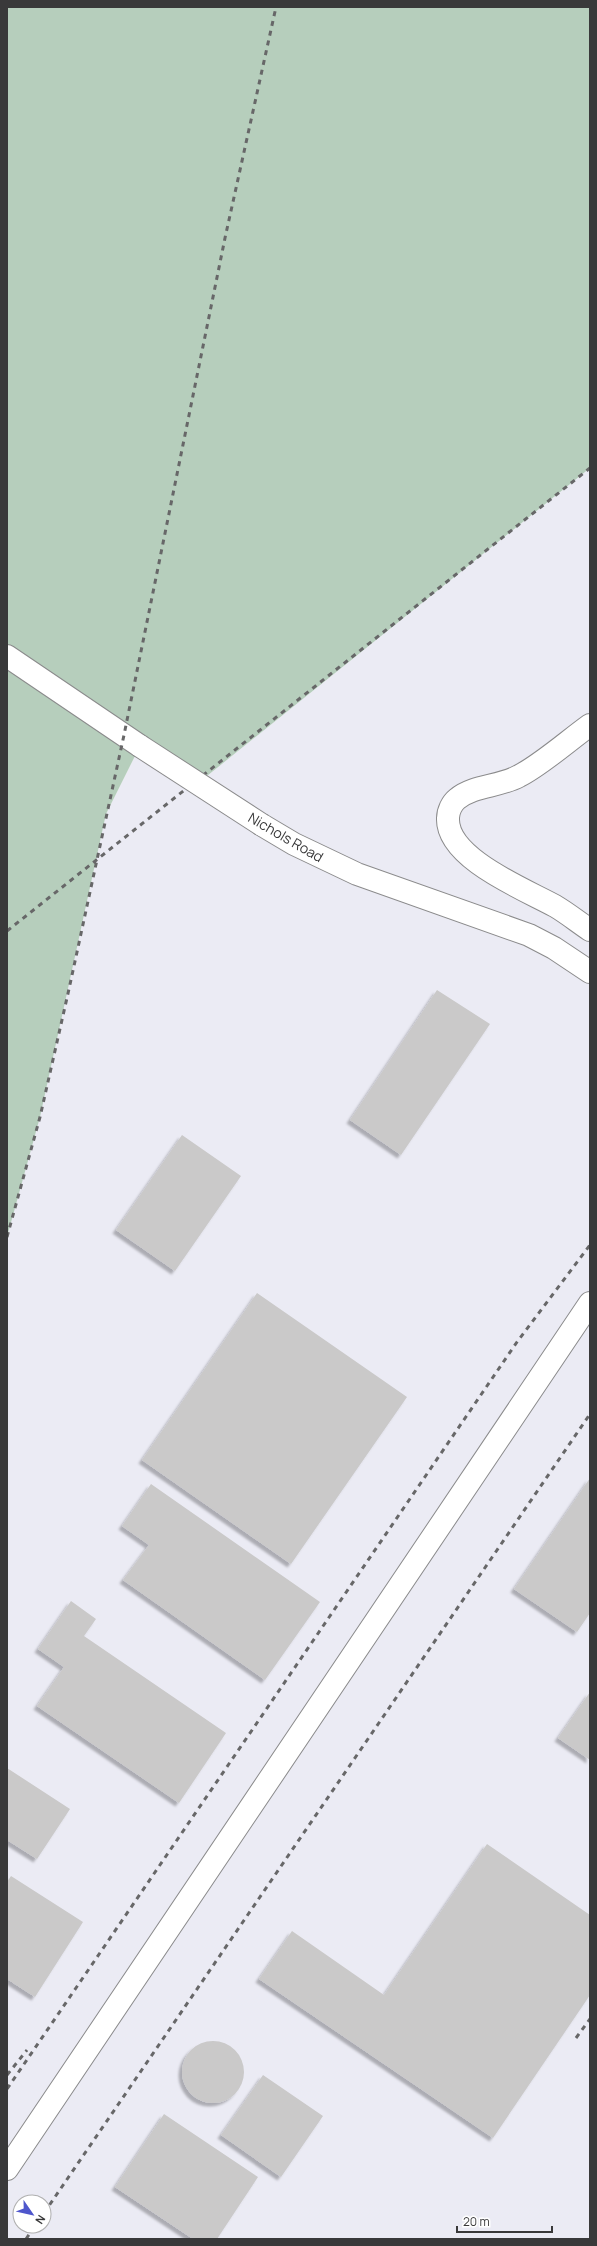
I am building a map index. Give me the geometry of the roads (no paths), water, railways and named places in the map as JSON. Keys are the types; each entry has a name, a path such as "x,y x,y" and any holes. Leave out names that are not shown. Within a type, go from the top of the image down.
{"street":[{"name":"Nichols Road","path":"7,656 140,746 294,844 356,874 529,935 554,948 590,972"},
{"path":"590,725 520,776 503,783 467,792 455,800 448,812 448,826 451,837 472,858 560,909 590,930"},
{"path":"7,2169 588,1307"}],"railway":[{"path":"7,1237 40,1117 69,989 124,735 225,238 276,7"},
{"path":"7,931 590,468"},
{"path":"7,2089 517,1342 590,1245"},
{"path":"52,2201 590,1414"},
{"path":"576,2038 590,2019"},
{"path":"7,2075 27,2050"},
{"path":"26,2239 29,2234"}]}
